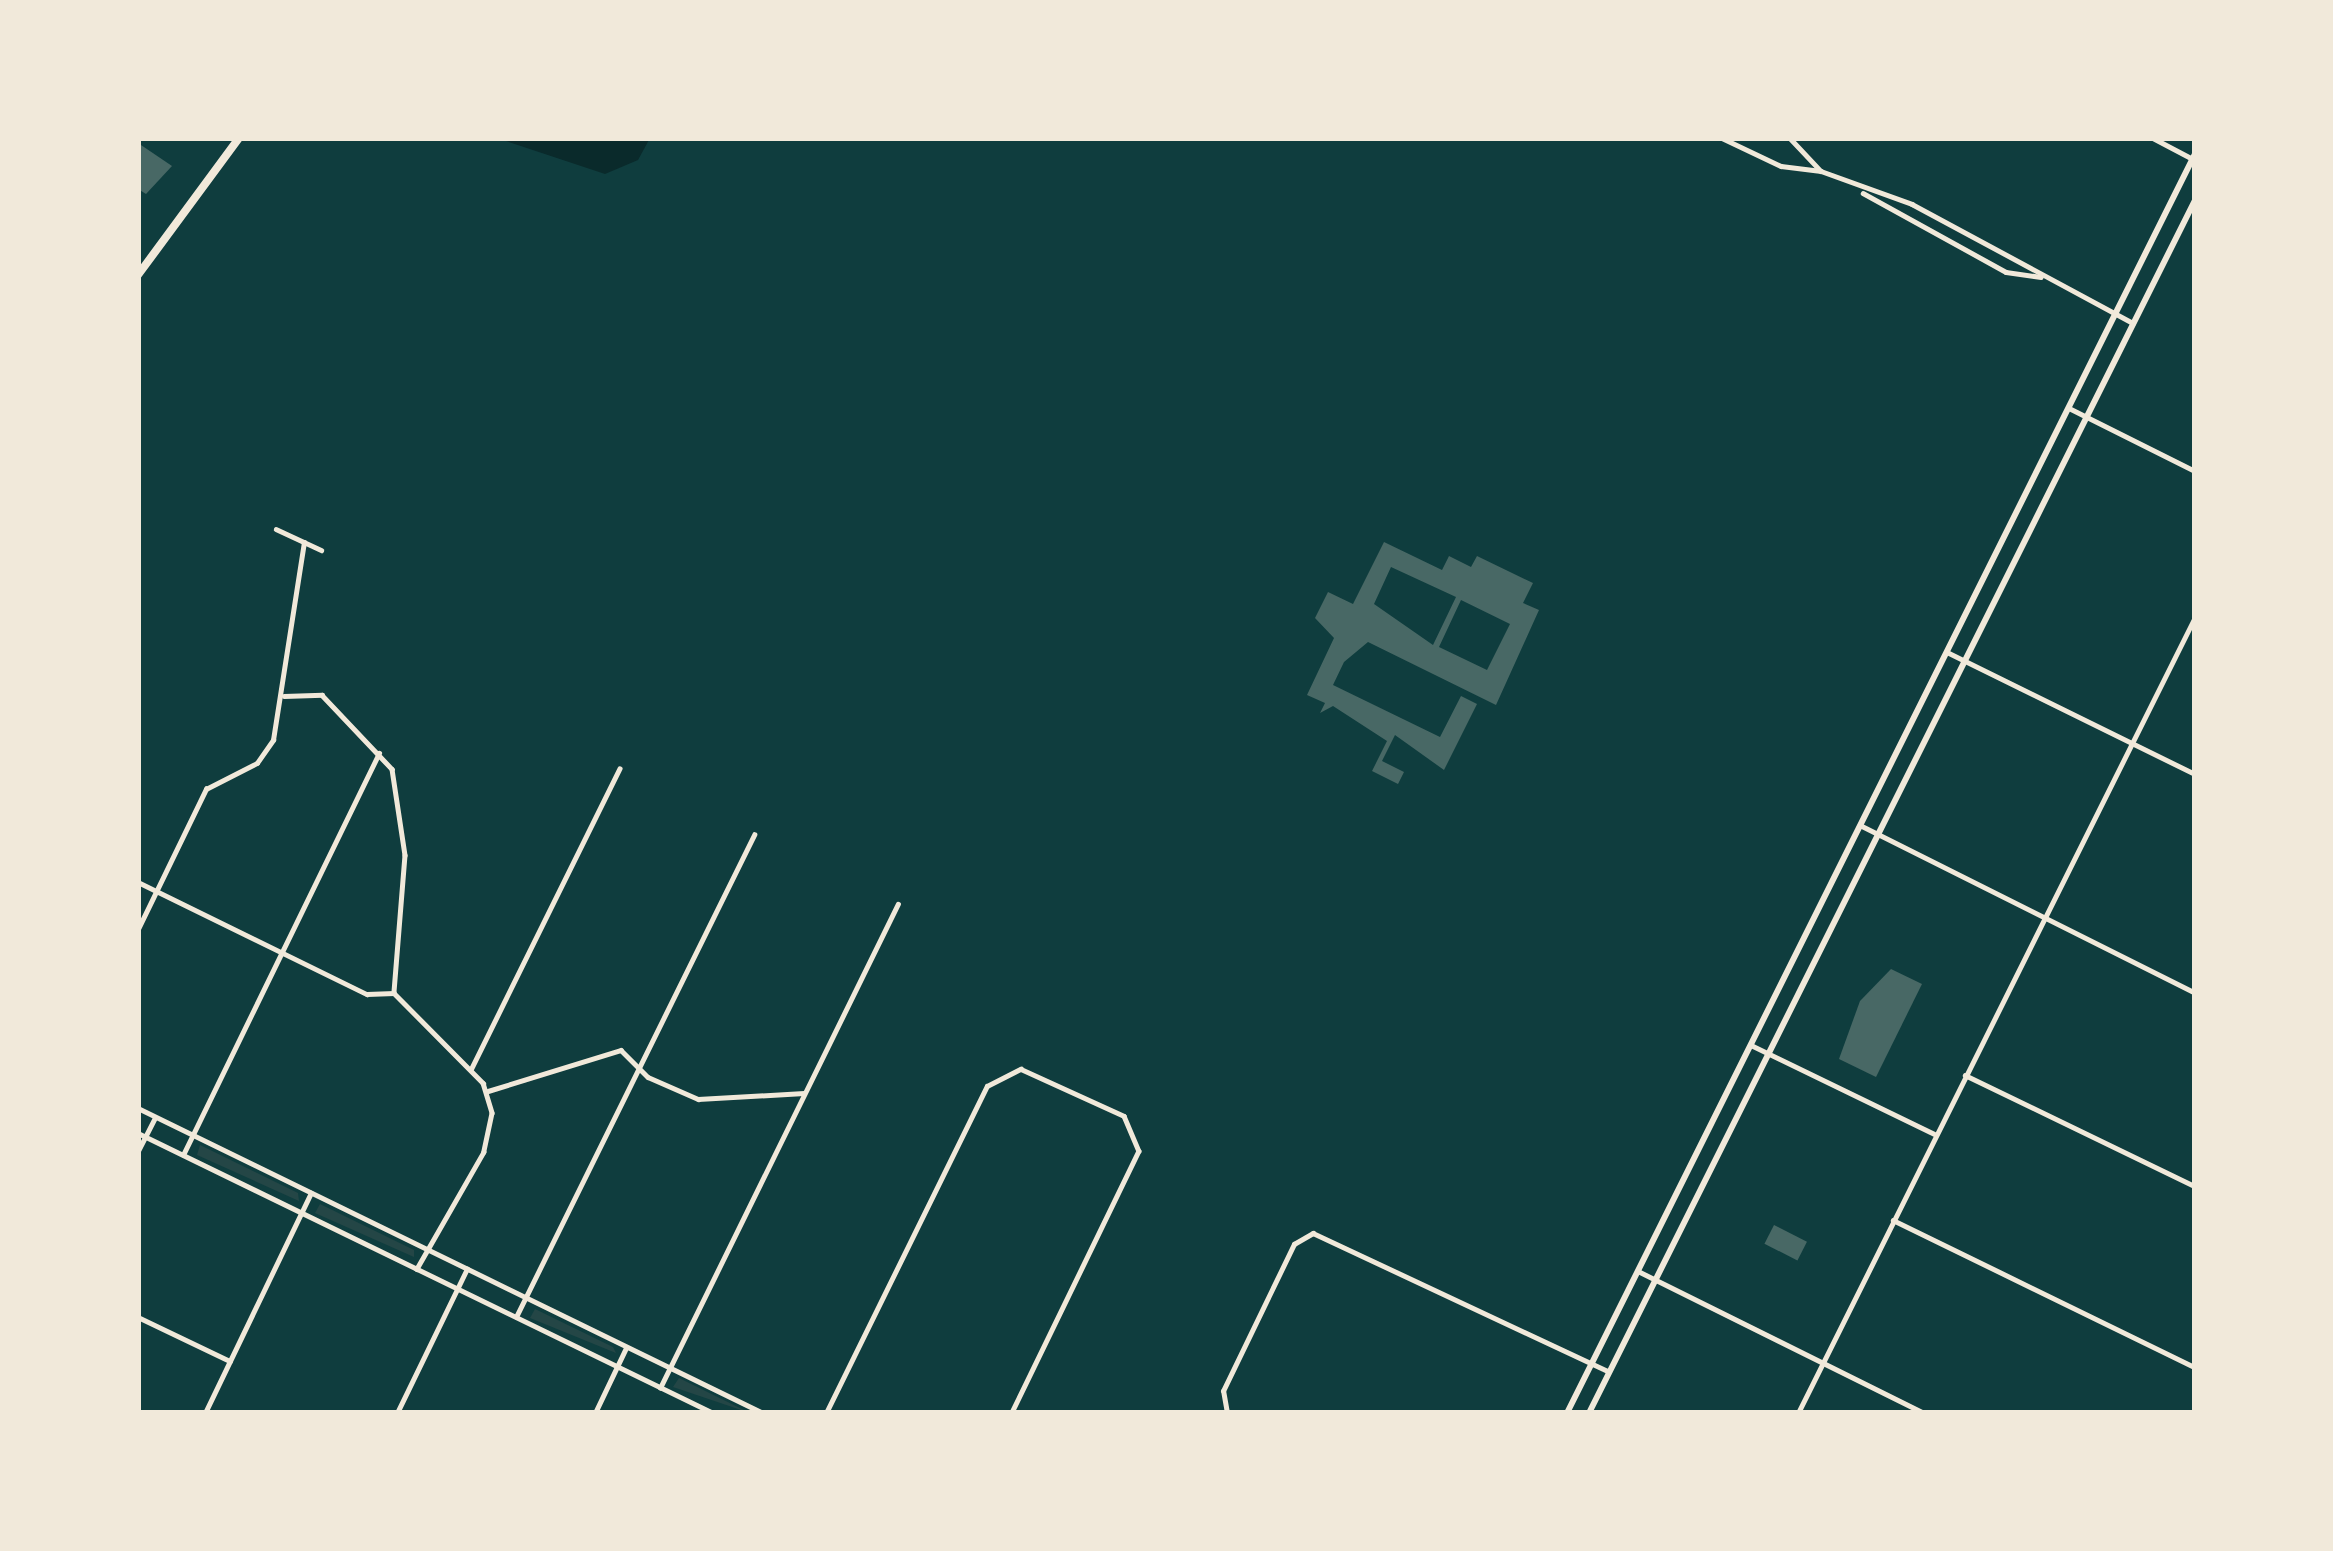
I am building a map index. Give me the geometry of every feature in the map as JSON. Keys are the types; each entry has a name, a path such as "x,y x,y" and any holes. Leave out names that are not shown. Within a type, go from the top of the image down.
{"main road":[{"path":"138,275 239,138"},
{"path":"1567,1413 2194,158"},
{"path":"1589,1413 2195,200"}],"street":[{"path":"1722,138 1780,166 1821,171 1985,262 2041,277"},
{"path":"1790,138 1821,171"},
{"path":"2153,138 2194,158"},
{"path":"1857,189 1912,204 2133,323"},
{"path":"2068,408 2195,471"},
{"path":"276,529 321,550"},
{"path":"138,929 206,789 264,755 284,696 280,656 304,542"},
{"path":"1798,1413 2195,617"},
{"path":"1947,652 2195,774"},
{"path":"284,696 322,694 380,753 398,788 405,855 394,993"},
{"path":"183,1155 380,753"},
{"path":"471,1069 619,769"},
{"path":"1860,825 2195,993"},
{"path":"517,1317 754,835"},
{"path":"138,882 367,994 394,993 488,1091 484,1152 417,1269"},
{"path":"660,1388 898,904"},
{"path":"1750,1045 1935,1134"},
{"path":"488,1091 598,1051 627,1052 672,1091 722,1102 805,1093"},
{"path":"826,1413 987,1086 1033,1071 1114,1110 1136,1131 1137,1159 1012,1413"},
{"path":"1966,1075 2195,1186"},
{"path":"138,1108 763,1413"},
{"path":"138,1151 155,1116"},
{"path":"142,1135 713,1413"},
{"path":"205,1413 311,1193"},
{"path":"1893,1220 2195,1367"},
{"path":"1227,1413 1222,1391 1294,1244 1320,1234 1610,1372"},
{"path":"398,1413 467,1269"},
{"path":"1638,1270 1924,1413"},
{"path":"138,1317 231,1361"},
{"path":"595,1413 627,1347"}],"shaded area":[{"path":"497,138 650,138 638,160 605,174"},
{"path":"200,1145 298,1193 299,1201 197,1155"},
{"path":"320,1204 414,1250 414,1257 315,1213"},
{"path":"535,1309 613,1347 616,1353 530,1318"},
{"path":"679,1378 750,1413 673,1387"}],"building":[{"path":"138,143 172,166 146,194 138,189"},
{"path":"1384,542 1442,570 1449,556 1471,567 1477,556 1533,583 1523,603 1539,610 1496,705 1368,642 1344,662 1333,685 1440,737 1461,696 1477,704 1444,770 1395,735 1382,761 1404,772 1398,784 1372,771 1387,741 1333,706 1320,713 1325,703 1307,695 1334,638 1315,618 1328,592 1353,604","holes":["1391,567 1456,597 1433,645 1374,604","1461,600 1510,624 1487,670 1439,647"]},
{"path":"1891,969 1922,984 1876,1077 1839,1059 1860,1001"},
{"path":"1774,1225 1807,1242 1797,1261 1764,1244"}]}
